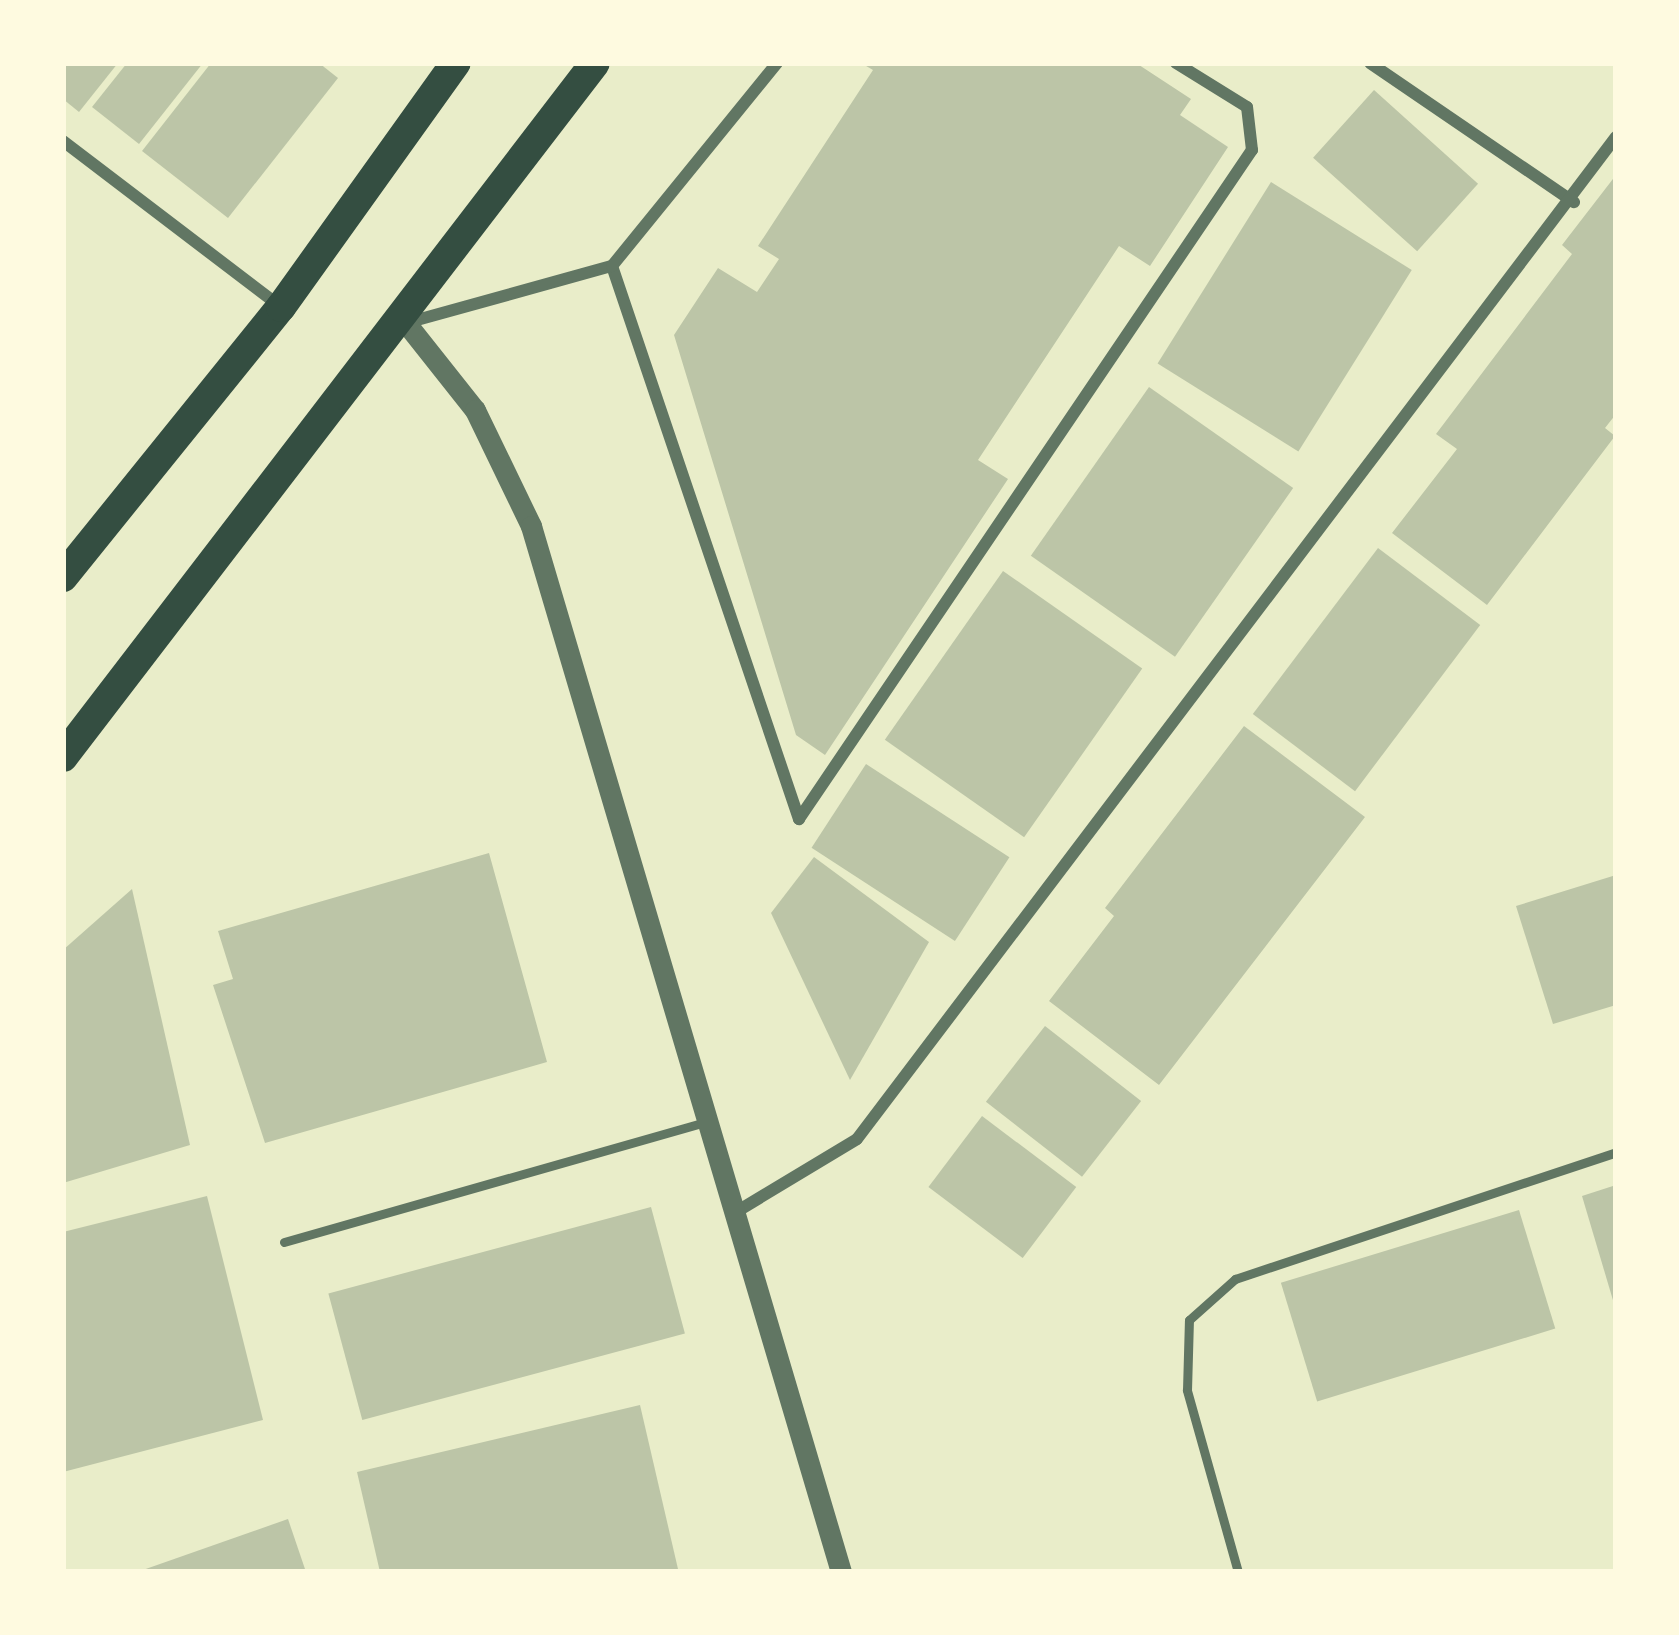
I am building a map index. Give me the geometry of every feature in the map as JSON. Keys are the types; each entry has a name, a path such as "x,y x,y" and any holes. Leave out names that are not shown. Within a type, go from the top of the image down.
{"main road":[{"path":"63,577 281,307 456,63"},
{"path":"63,757 406,323 595,63"}],"street":[{"path":"777,63 613,266 406,323 475,410 531,526 741,1208 841,1572"},
{"path":"613,266 799,819 1252,149 1247,107 1176,63"},
{"path":"1370,63 1574,202"},
{"path":"741,1208 857,1139 1574,202 1616,137"},
{"path":"63,141 281,307"}],"lane":[{"path":"284,1242 714,1119"},
{"path":"1238,1572 1187,1390 1189,1320 1235,1279 1616,1152"}],"building":[{"path":"63,63 118,63 79,112 63,99"},
{"path":"127,63 203,63 139,144 92,107"},
{"path":"211,63 319,63 338,78 228,218 142,151"},
{"path":"861,63 1136,63 1191,99 1180,115 1228,147 1150,266 1119,246 978,460 1008,479 825,755 796,735 674,335 718,268 757,292 779,259 758,246 873,70"},
{"path":"1374,90 1478,184 1417,251 1313,158"},
{"path":"1616,175 1616,414 1605,428 1615,436 1487,605 1392,533 1457,449 1436,434 1572,254 1562,245"},
{"path":"1271,182 1412,270 1298,451 1158,363"},
{"path":"1149,387 1293,488 1175,657 1031,556"},
{"path":"1378,548 1480,625 1355,791 1253,714"},
{"path":"1003,571 1142,669 1024,837 885,740"},
{"path":"1244,726 1365,817 1159,1085 1049,1001 1114,916 1105,908"},
{"path":"866,764 1009,857 955,941 812,848"},
{"path":"489,853 547,1062 265,1143 213,985 233,979 218,931"},
{"path":"814,857 929,942 850,1080 771,913"},
{"path":"1616,875 1616,1005 1553,1024 1516,906"},
{"path":"132,889 190,1145 63,1183 63,950"},
{"path":"1045,1026 1141,1101 1082,1177 986,1102"},
{"path":"982,1116 1076,1187 1023,1258 928,1187"},
{"path":"1616,1185 1616,1306 1615,1307 1582,1196"},
{"path":"207,1196 263,1420 63,1472 63,1232"},
{"path":"651,1207 685,1334 362,1420 328,1293"},
{"path":"1519,1210 1555,1329 1317,1401 1281,1283"},
{"path":"640,1405 678,1569 380,1572 357,1472"},
{"path":"288,1519 306,1572 140,1572 140,1571"}]}
